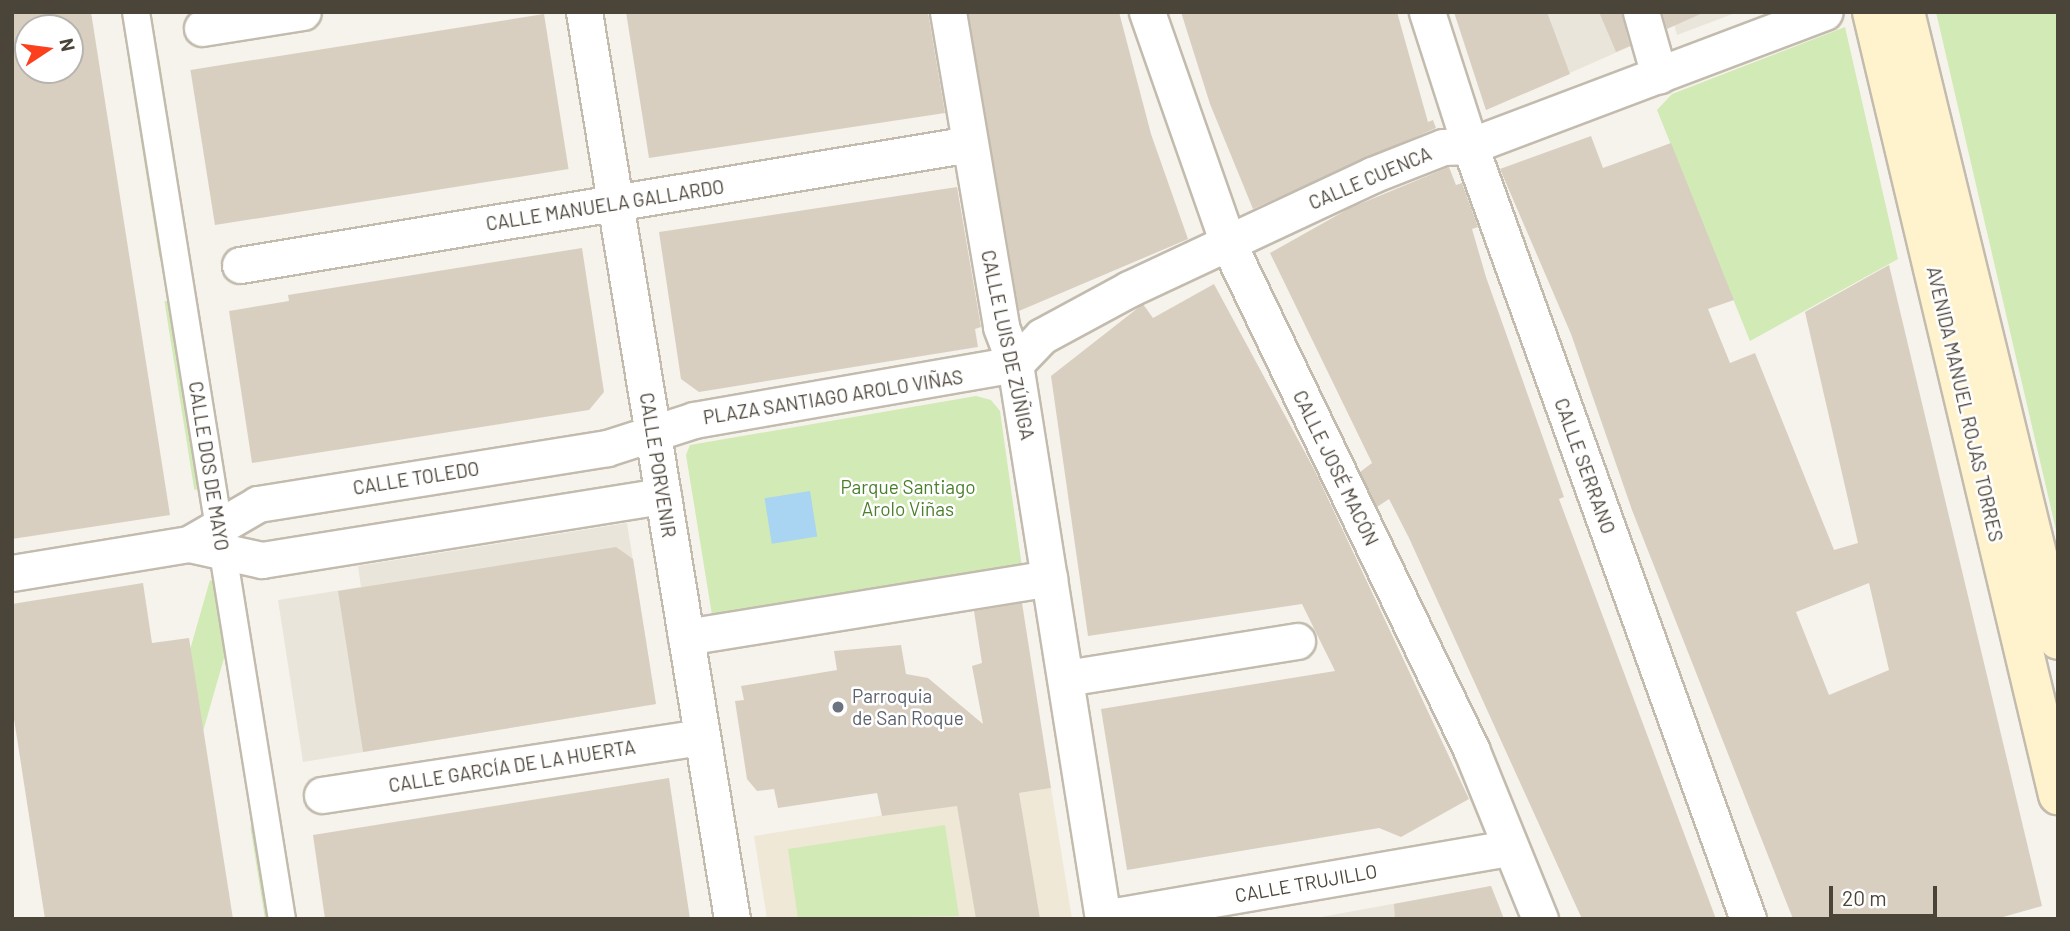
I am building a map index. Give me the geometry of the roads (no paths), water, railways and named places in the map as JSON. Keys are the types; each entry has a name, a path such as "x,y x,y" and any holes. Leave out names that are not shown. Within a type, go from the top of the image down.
{"main road":[{"name":"AVENIDA MANUEL ROJAS TORRES","path":"1872,12 2058,795"},
{"name":"AVENIDA MANUEL ROJAS TORRES","path":"1905,12 2058,640"}],"street":[{"name":"CALLE DOS DE MAYO","path":"136,12 282,919"},
{"path":"202,29 303,12"},
{"name":"CALLE PORVENIR","path":"584,12 732,919"},
{"name":"CALLE LUIS DE ZÚÑIGA","path":"947,12 1001,327 1015,364 1103,918"},
{"name":"CALLE JOSÉ MACÓN","path":"1147,12 1227,241 1471,749 1540,919"},
{"name":"CALLE SERRANO","path":"1427,12 1470,146 1748,919"},
{"path":"1642,12 1659,75"},
{"name":"CALLE CUENCA","path":"1015,364 1042,335 1227,241 1443,147 1470,146 1825,12"},
{"name":"CALLE MANUELA GALLARDO","path":"240,265 970,144"},
{"name":"PLAZA SANTIAGO AROLO VIÑAS","path":"652,432 694,420 1015,364"},
{"name":"CALLE TOLEDO","path":"12,573 221,538 258,503 607,447 652,432"},
{"path":"221,538 262,560 663,496"},
{"path":"686,637 1049,578"},
{"path":"1066,678 1297,641"},
{"name":"CALLE GARCÍA DE LA HUERTA","path":"322,795 702,737"},
{"name":"CALLE TRUJILLO","path":"1103,918 1510,848"}],"water":[{"path":"810,491 817,536 772,544 765,498"}],"place":[{"name":"Parroquia de San Roque","path":"838,707"}],"park label":[{"name":"Parque Santiago Arolo Viñas","path":"908,498"}]}
